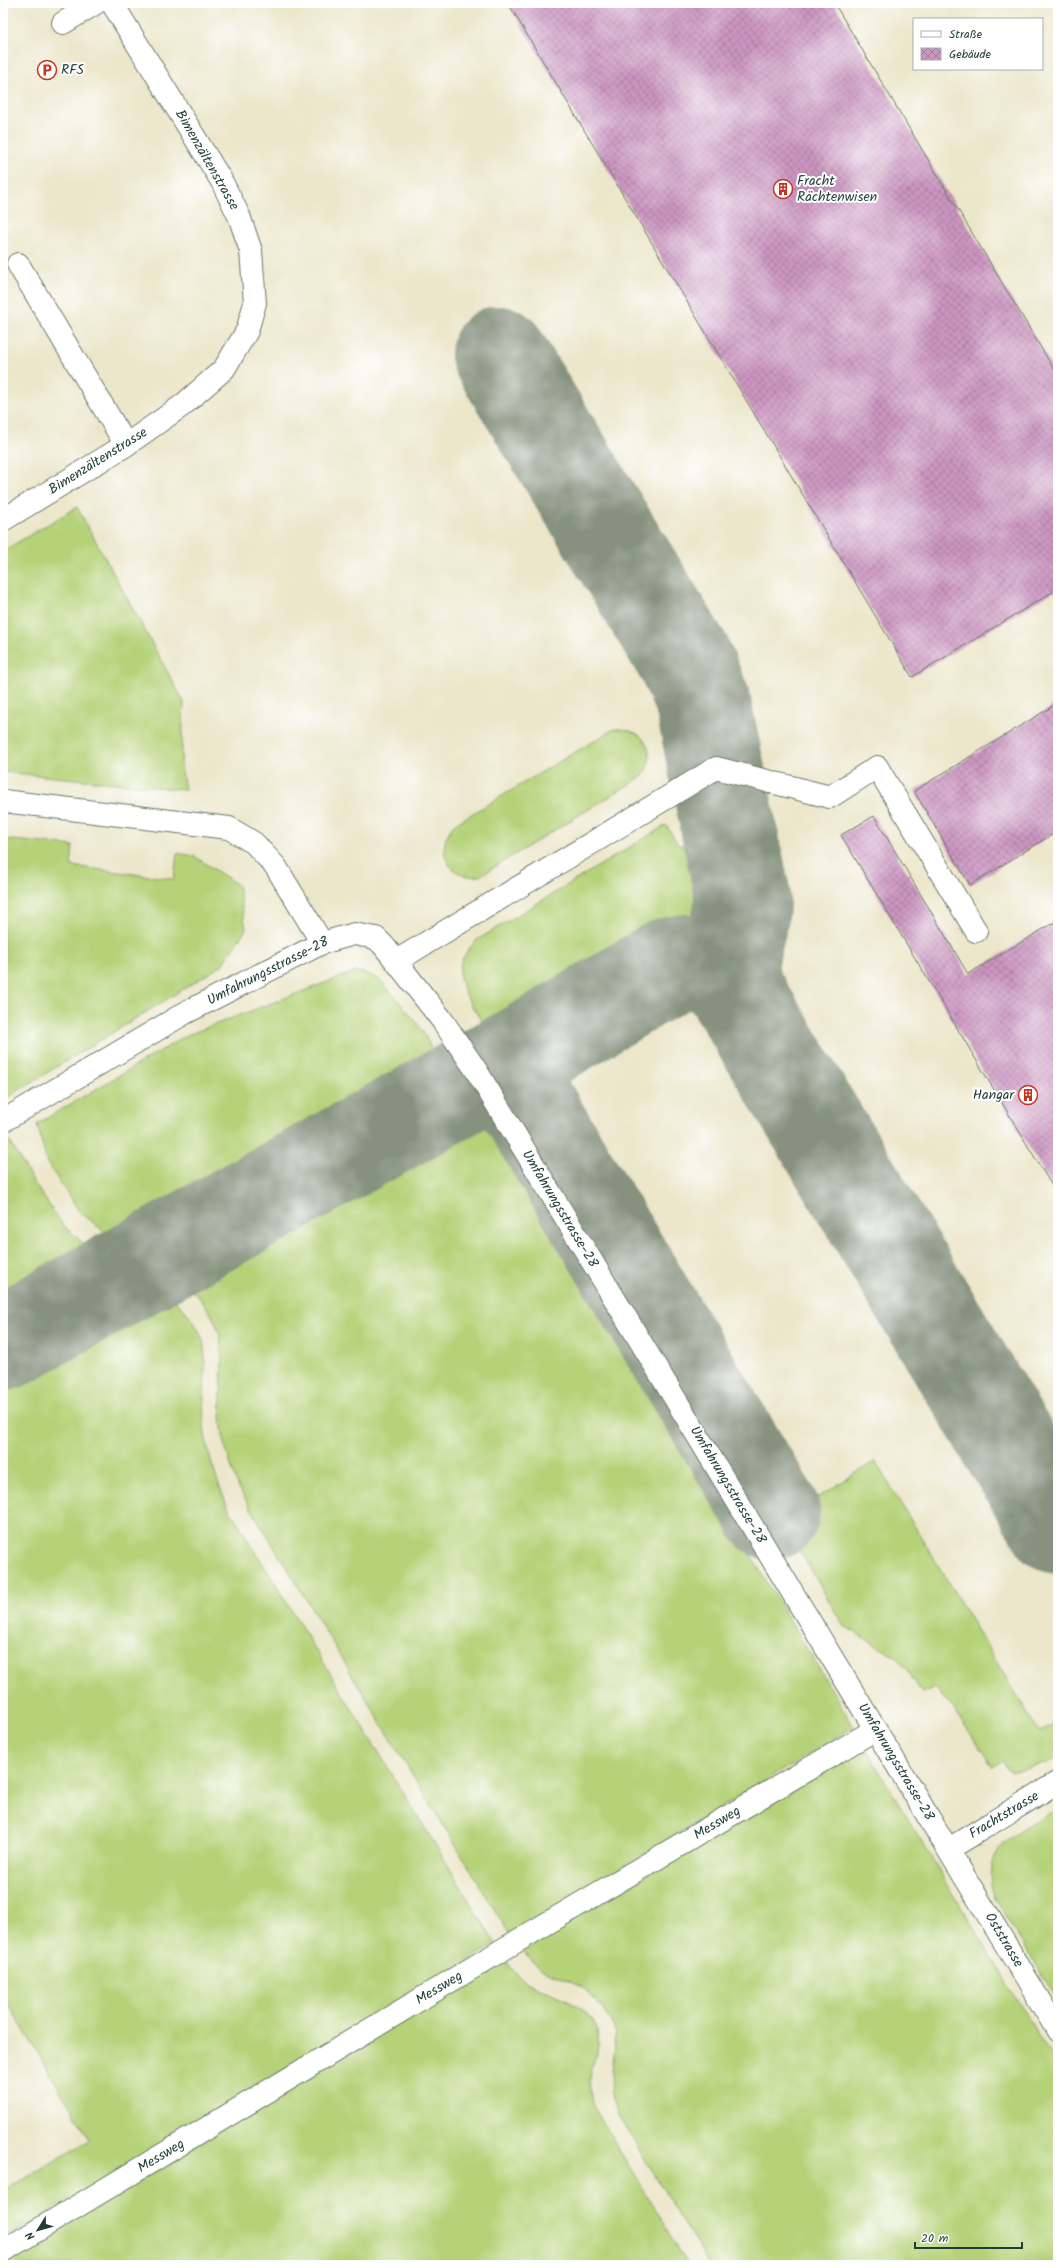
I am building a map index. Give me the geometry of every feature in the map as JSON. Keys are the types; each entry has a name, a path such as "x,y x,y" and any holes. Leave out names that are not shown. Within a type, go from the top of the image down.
{"street":[{"path":"63,23 96,3"},
{"name":"Bimenzältenstrasse","path":"3,520 126,445 183,405 224,369 247,331 255,303 251,251 235,209 221,180 112,3"},
{"path":"18,264 126,445"},
{"path":"398,960 716,768 830,797 877,767 976,930"},
{"path":"3,801 229,828 254,843 276,867 322,943"},
{"name":"Umfahrungsstrasse-28","path":"3,1121 185,1013 322,943 347,935 366,935 376,938 398,960 476,1070 949,1848"},
{"name":"Messweg","path":"3,2251 514,1943 876,1729"},
{"name":"Frachtstrasse","path":"949,1848 1058,1782"},
{"name":"Oststrasse","path":"949,1848 1058,2031"}],"green space":[{"path":"77,507 184,702 181,766 185,790 3,772 3,551"},
{"path":"614,729 624,729 633,732 640,736 645,742 649,749 649,757 648,766 643,776 480,876 469,876 459,873 452,868 447,860 445,843 448,833 455,824"},
{"path":"666,825 679,846 682,844 718,912 495,1044 472,1006 460,979 461,964 469,949 477,940"},
{"path":"3,839 73,846 71,866 174,879 177,853 194,856 238,885 246,929 221,966 3,1100"},
{"path":"354,972 369,974 382,982 415,1020 423,1032 429,1043 432,1054 432,1065 425,1079 419,1086 125,1249 79,1211 47,1163 37,1124 187,1035"},
{"path":"457,1115 475,1119 490,1128 499,1137 854,1727 510,1935 239,1489 227,1453 223,1434 221,1406 222,1354 216,1323 204,1304 188,1286 171,1272 448,1117"},
{"path":"9,1140 34,1183 63,1225 104,1262 3,1318 3,1144"},
{"path":"151,1283 176,1301 191,1319 202,1338 205,1357 205,1436 212,1466 227,1505 496,1944 3,2240 3,2191 90,2140 3,1995 3,1366"},
{"path":"875,1461 1039,1732 1058,1722 1058,1757 1048,1763 1011,1773 1003,1760 993,1767 951,1705 944,1699 935,1687 922,1693 908,1671 897,1658 843,1625 782,1520"},
{"path":"866,1749 1058,2068 1058,2265 709,2265 618,2115 610,2091 616,2035 611,2020 603,2008 582,1987 541,1969 519,1949"},
{"path":"1058,1808 1058,2002 995,1898 990,1880 991,1866 997,1853 1006,1843 1017,1834"},
{"path":"504,1957 514,1971 523,1980 576,2005 592,2020 598,2037 598,2049 590,2079 593,2106 688,2265 23,2265 10,2259"}],"building":[{"name":"Fracht Rächtenwisen","path":"508,3 834,3 1058,376 1058,589 912,677"},
{"path":"1058,703 1058,831 970,885 914,791"},
{"name":"Hangar","path":"874,816 968,974 1055,922 1058,926 1058,1196 841,835"}],"taxiway":[{"path":"499,354 685,660 703,703 742,893 741,916 731,962 733,986 1058,1526"},
{"path":"3,1343 533,1047 668,966 688,962 706,964 721,973 735,988"},
{"path":"533,1047 523,1056 518,1067 517,1078 519,1091 772,1512"}],"place":[{"name":"RFS","path":"47,70"},
{"name":"Fracht Rächtenwisen","path":"783,189"},
{"name":"Hangar","path":"1028,1095"}]}
